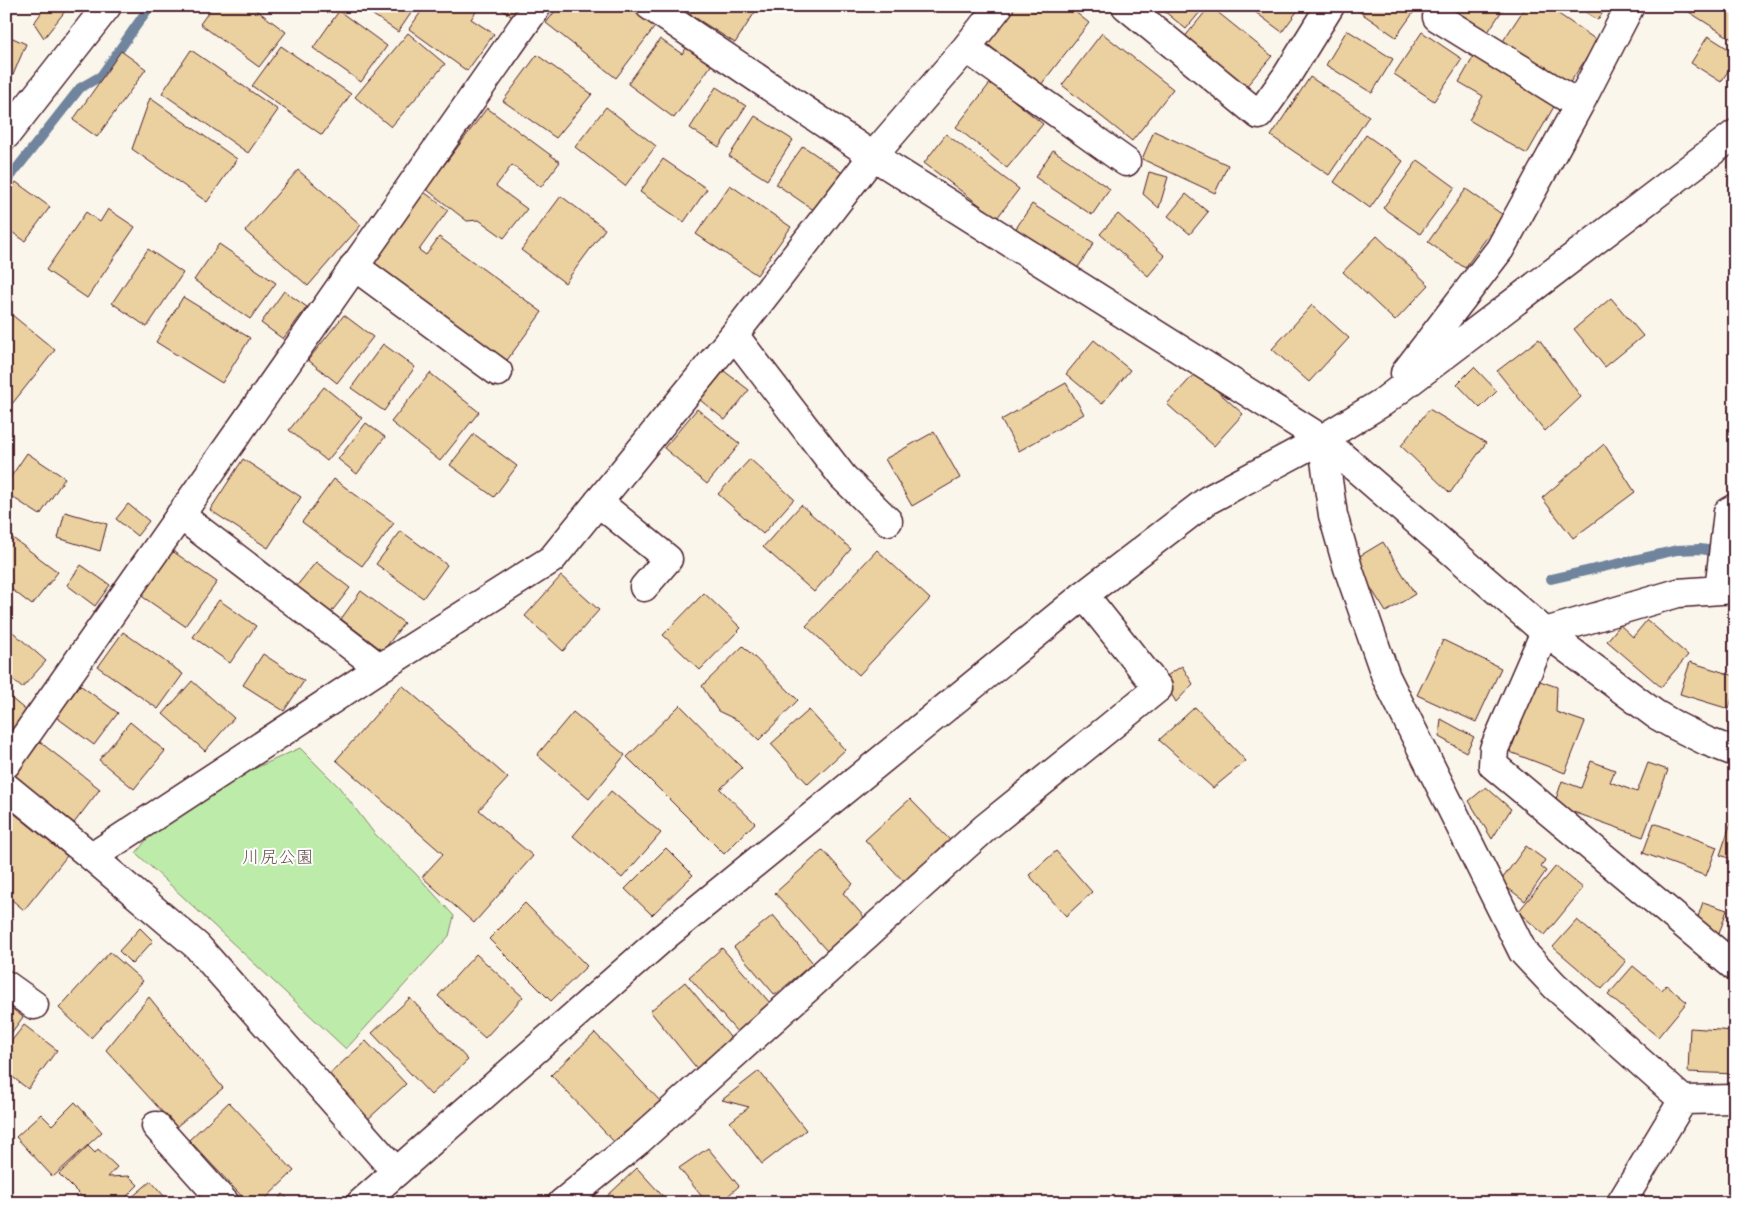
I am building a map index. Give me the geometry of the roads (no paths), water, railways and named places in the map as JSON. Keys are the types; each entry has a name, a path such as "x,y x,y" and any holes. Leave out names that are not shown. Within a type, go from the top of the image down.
{"street":[{"path":"6,134 107,6"},
{"path":"6,764 536,6"},
{"path":"650,6 873,156 1322,439 1545,632 1655,714 1706,741 1735,752"},
{"path":"92,857 380,668 552,559 734,335 873,156 966,48 999,6"},
{"path":"1126,6 1259,115 1286,77 1330,6"},
{"path":"1383,402 1500,249 1579,105 1630,6"},
{"path":"1437,17 1579,105"},
{"path":"966,48 1126,162"},
{"path":"361,1203 665,936 1084,595 1208,500 1322,439 1383,402 1735,134"},
{"path":"354,266 498,372"},
{"path":"734,335 842,477 888,521"},
{"path":"1322,439 1333,515 1348,568 1386,677 1523,952 1555,986 1683,1100 1735,1099"},
{"path":"598,502 668,559 644,587"},
{"path":"180,515 380,668"},
{"path":"1545,632 1678,593 1725,585 1730,519"},
{"path":"562,1203 638,1141 985,828 1158,688 1084,595"},
{"path":"1545,632 1494,750 1493,765 1735,968"},
{"path":"6,787 197,946 396,1172"},
{"path":"6,985 34,1006"},
{"path":"1621,1203 1683,1100"},
{"path":"156,1126 225,1203"}],"waterway":[{"path":"6,182 80,88 101,76 150,6"},
{"path":"1551,579 1677,550 1700,549 1721,552"}],"park label":[{"name":"川尻公園","path":"278,859"}]}
